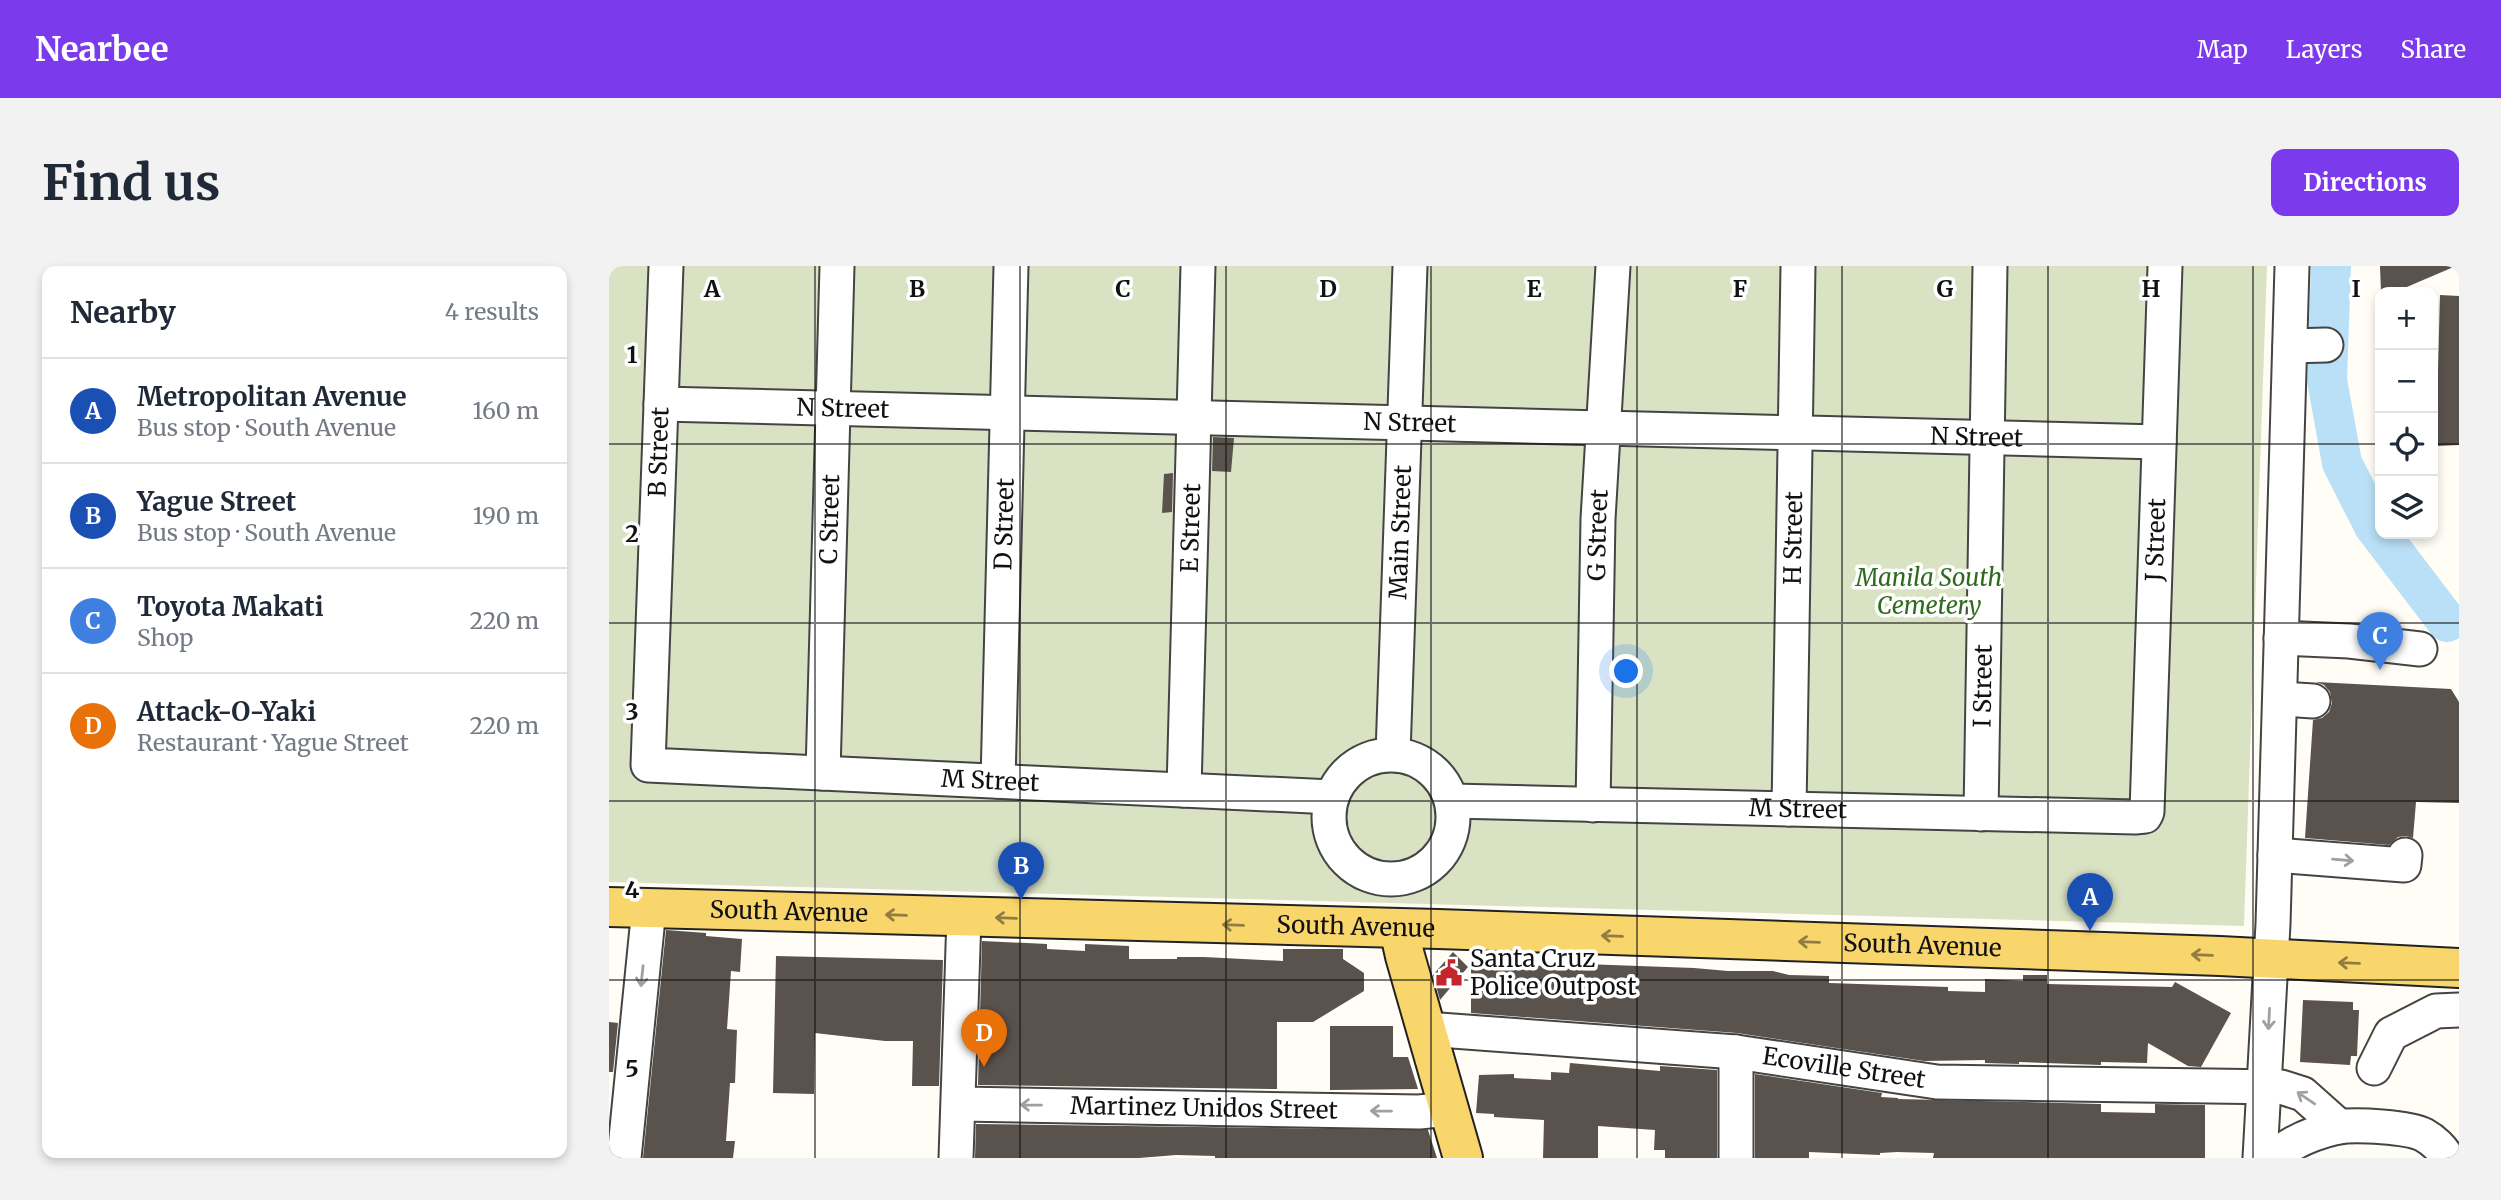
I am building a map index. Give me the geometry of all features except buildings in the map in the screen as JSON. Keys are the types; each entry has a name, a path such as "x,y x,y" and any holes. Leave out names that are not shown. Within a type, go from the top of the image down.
{"main road":[{"name":"South Avenue","path":"609,907 2051,950 2459,968"},
{"path":"1399,929 1463,1158"}],"street":[{"name":"B Street","path":"647,765 666,266"},
{"name":"C Street","path":"823,773 837,266"},
{"name":"D Street","path":"998,781 1011,266"},
{"name":"E Street","path":"1184,790 1198,266"},
{"name":"Main Street","path":"1393,754 1410,266"},
{"name":"G Street","path":"1593,805 1598,519 1613,266"},
{"name":"H Street","path":"1789,809 1798,266"},
{"name":"I Street","path":"1981,814 1990,266"},
{"name":"J Street","path":"2145,816 2165,266"},
{"path":"2260,1158 2274,855 2297,700 2281,638 2292,266"},
{"path":"2290,346 2326,345"},
{"name":"N Street","path":"661,404 2159,442"},
{"path":"2281,638 2349,641 2420,649"},
{"path":"1393,754 1412,758 1430,768 1443,783 1452,801 1454,819 1450,838 1442,854 1422,871 1396,880 1375,878 1357,869 1342,856 1332,838 1328,817 1332,797 1341,779 1355,765 1373,757 1393,754"},
{"name":"M Street","path":"647,765 1332,797"},
{"name":"M Street","path":"1452,801 2145,816"},
{"path":"2274,855 2404,865 2405,855"},
{"path":"1396,880 1395,907 1399,929"},
{"path":"624,1158 649,908"},
{"path":"956,1158 964,917"},
{"path":"2374,1068 2391,1034 2436,1011 2459,1010"},
{"name":"Ecoville Street","path":"1426,1029 1736,1052 1937,1082 2281,1087 2303,1094 2340,1127"},
{"path":"1736,1052 1736,1158"},
{"name":"Martinez Unidos Street","path":"959,1104 1419,1112 1449,1109"},
{"path":"2275,1158 2303,1138 2340,1127 2401,1128 2424,1135 2443,1150 2447,1158"}],"green space":[{"name":"Manila South Cemetery","path":"609,266 2267,266 2244,926 609,882"}],"waterway":[{"path":"2331,266 2327,380 2342,463 2374,526 2447,622"}],"place":[{"name":"Toyota Makati","path":"2380,670"},
{"name":"Yague Street","path":"1021,900"},
{"name":"Metropolitan Avenue","path":"2090,931"},
{"name":"Santa Cruz Police Outpost","path":"1449,973"},
{"name":"Attack-O-Yaki","path":"984,1067"}]}
